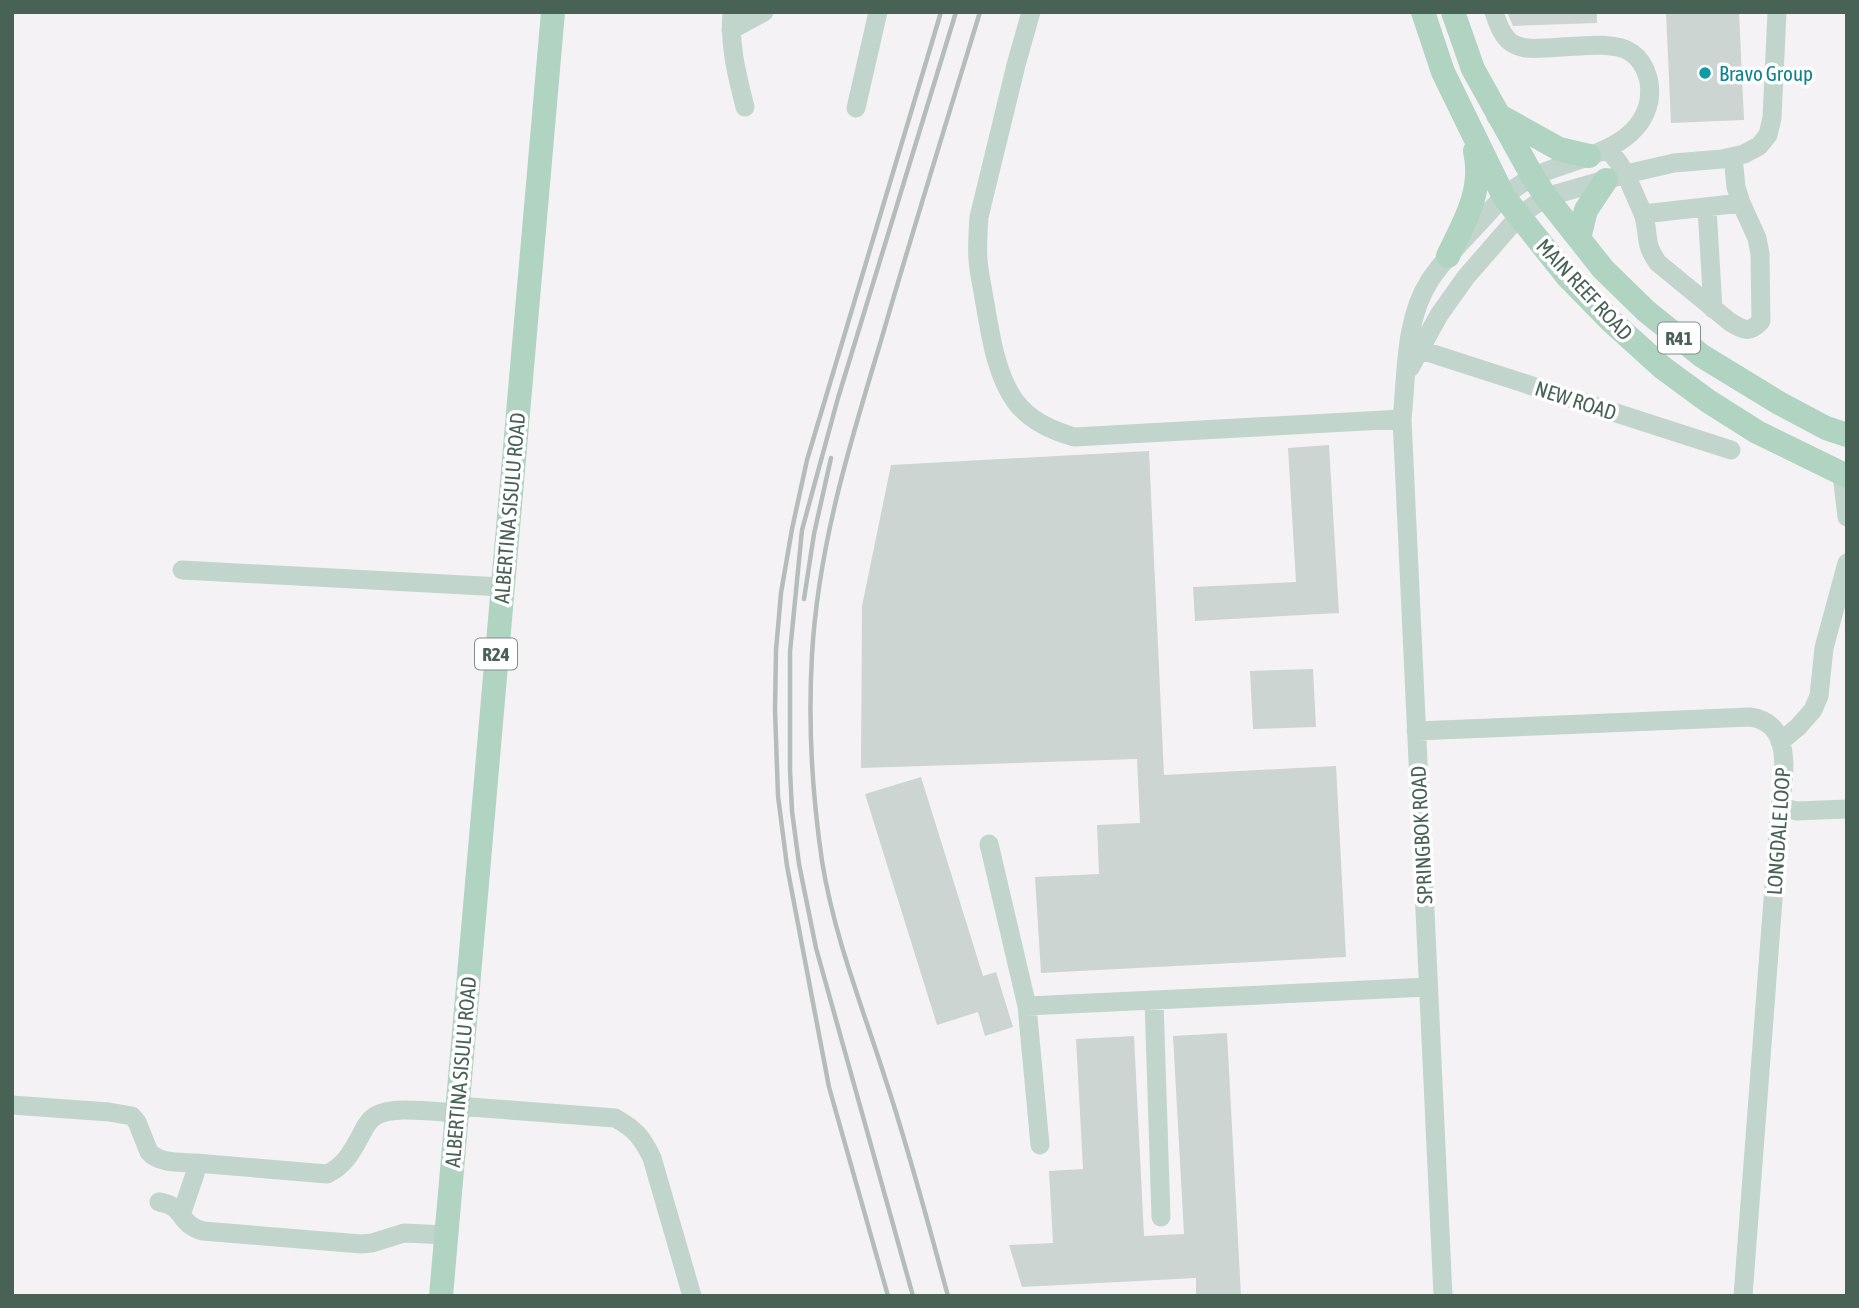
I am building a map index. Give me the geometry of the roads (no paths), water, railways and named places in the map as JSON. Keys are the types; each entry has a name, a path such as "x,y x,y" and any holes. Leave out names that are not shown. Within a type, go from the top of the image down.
{"main road":[{"name":"ALBERTINA SISULU ROAD","path":"440,1296 553,12"},
{"name":"MAIN REEF ROAD","path":"1423,12 1443,72 1504,197 1576,285 1663,368 1708,401 1757,432 1844,476"},
{"name":"MAIN REEF ROAD","path":"1452,12 1473,69 1540,187 1603,269 1646,311 1702,356 1791,409 1826,428 1847,435"},
{"path":"1498,115 1559,149 1597,153"},
{"path":"1448,256 1475,195 1478,166 1470,130"},
{"path":"1579,238 1586,211 1616,177"}],"street":[{"path":"745,107 735,66 731,21 764,12"},
{"path":"856,108 878,12"},
{"path":"1031,12 979,217 977,239 978,262 997,358 1005,384 1016,402 1033,419 1052,430 1074,437 1402,419"},
{"path":"1494,12 1507,39 1516,46 1616,46 1632,53 1642,63 1648,77 1650,94 1646,112 1631,133 1540,187"},
{"path":"1540,187 1616,177 1674,163 1732,157 1759,146 1768,135 1772,118 1777,12"},
{"path":"1597,153 1620,163 1616,177"},
{"path":"1616,177 1643,214 1647,243 1658,262 1713,309 1741,329 1749,330 1761,320 1759,246 1736,187 1732,157"},
{"name":"SPRINGBOK ROAD","path":"1406,375 1439,315 1466,277 1519,216 1540,187"},
{"name":"SPRINGBOK ROAD","path":"1443,1296 1402,419 1413,323 1429,282 1448,256 1504,197 1540,187"},
{"path":"1643,214 1741,203"},
{"path":"1707,208 1713,309"},
{"name":"NEW ROAD","path":"1421,350 1731,450"},
{"path":"1844,476 1847,517"},
{"path":"1780,742 1813,710 1819,696 1826,637 1847,563"},
{"path":"182,570 502,587"},
{"name":"LONGDALE LOOP","path":"1416,731 1750,717 1760,718 1776,731 1785,772 1780,807 1743,1296"},
{"path":"1780,807 1797,811 1847,809"},
{"path":"989,844 1027,1006 1040,1145"},
{"path":"1027,1006 1428,987"},
{"path":"1154,1001 1161,1217"},
{"path":"12,1105 132,1116 146,1145 159,1160 327,1174 336,1170 346,1160 373,1116 384,1112 456,1109 615,1118 631,1127 644,1140 652,1157 692,1296"},
{"path":"181,1215 196,1163"},
{"path":"159,1202 174,1205 189,1226 202,1231 348,1243 372,1242 404,1233 446,1235"}],"railway":[{"path":"888,1296 829,1087 787,866 778,796 776,650 781,593 807,460 941,12"},
{"path":"913,1296 816,948 799,864 790,770 790,652 802,530 838,398 956,12"},
{"path":"948,1296 902,1132 849,971 827,889 813,784 811,681 815,615 821,576 846,459 980,12"},
{"path":"804,599 814,534 831,458"}],"place":[{"name":"Bravo Group","path":"1705,73"}]}
